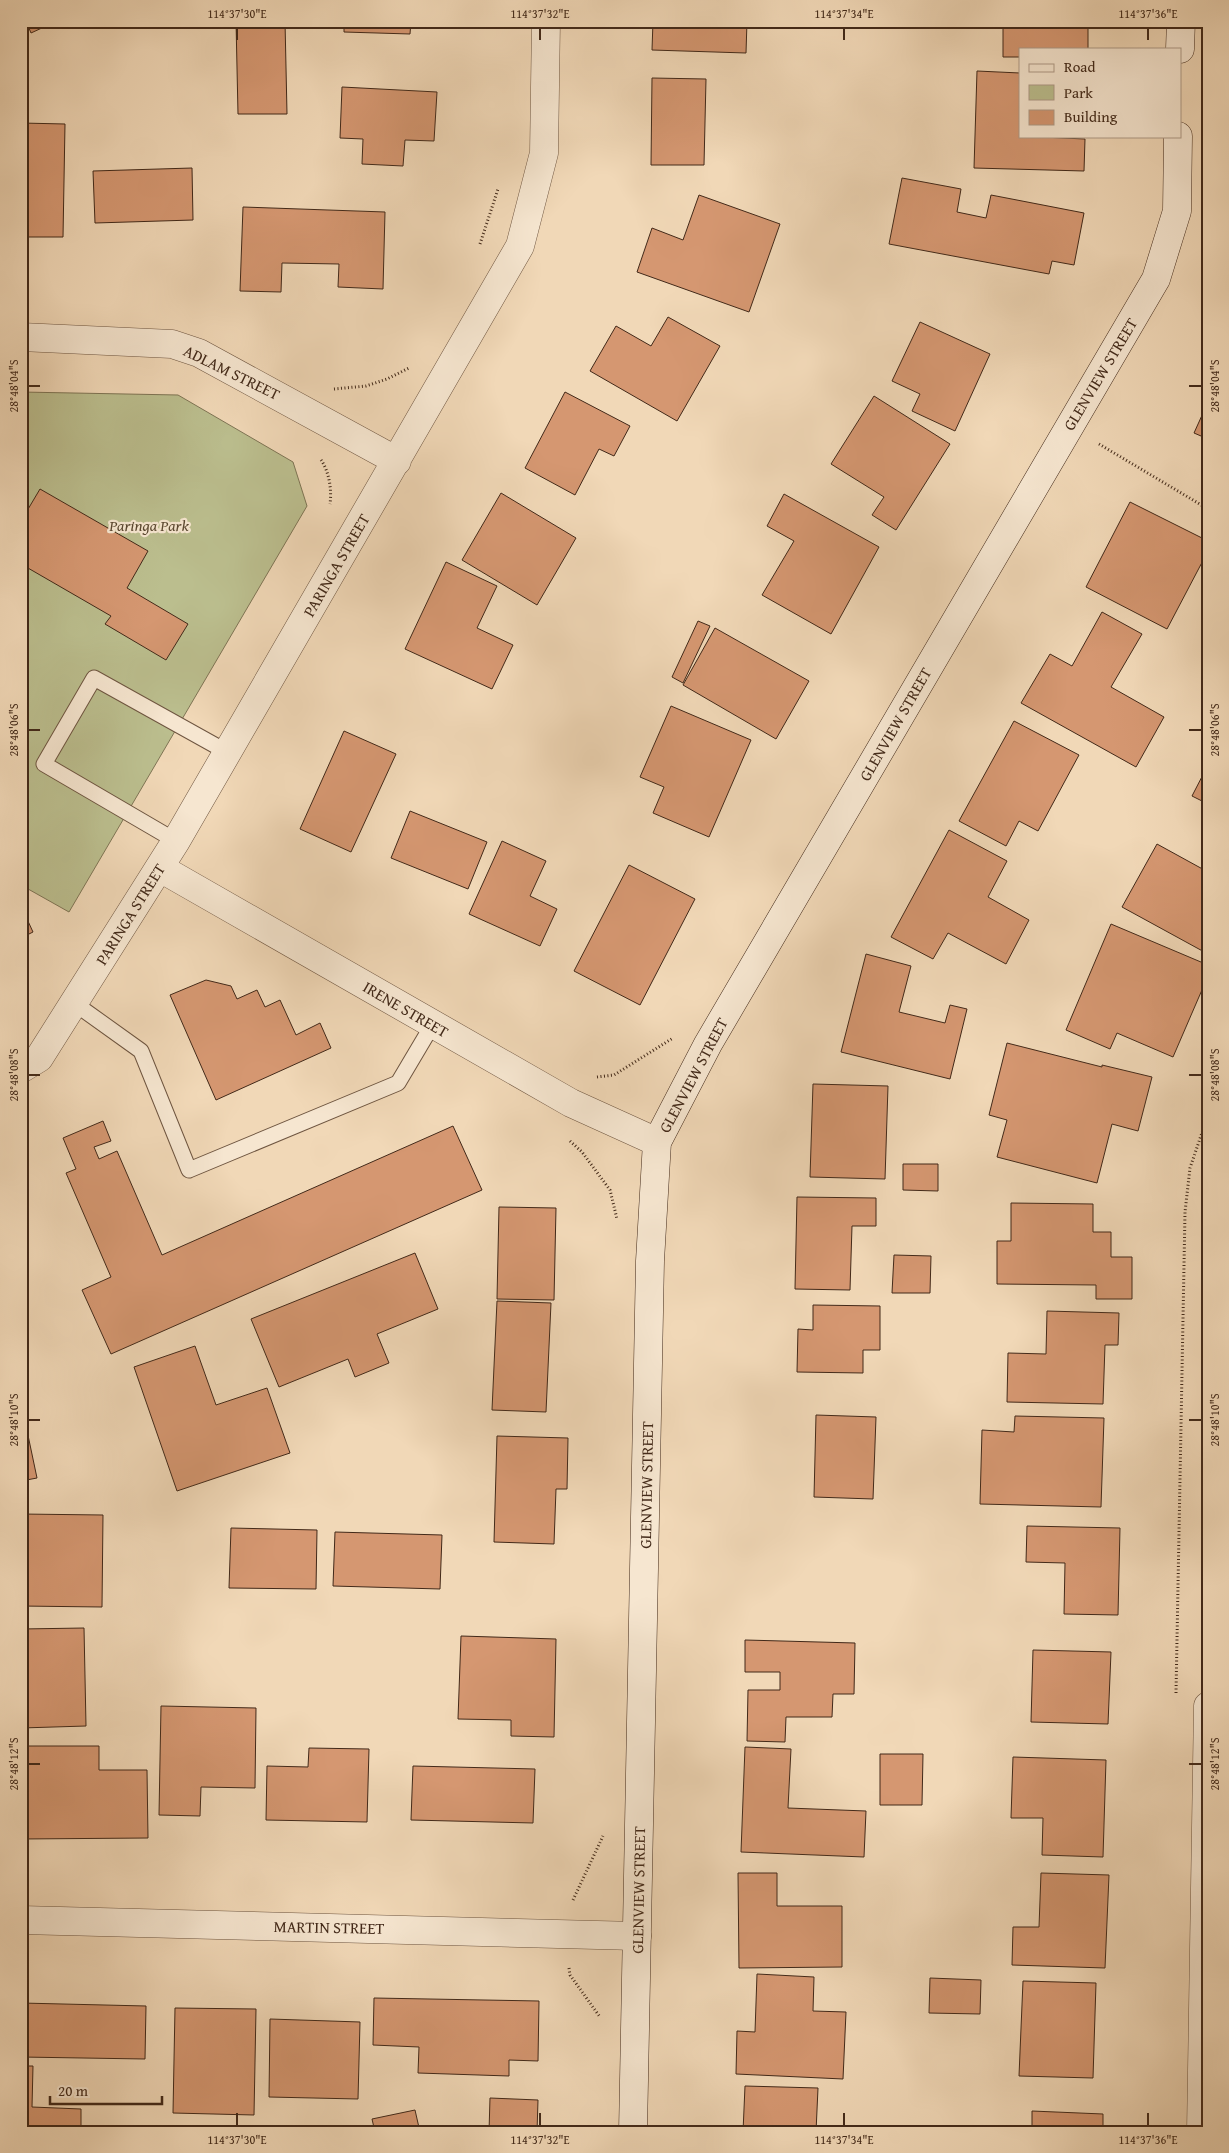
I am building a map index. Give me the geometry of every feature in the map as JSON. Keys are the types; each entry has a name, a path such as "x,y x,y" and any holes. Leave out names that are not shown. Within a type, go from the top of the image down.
{"street":[{"name":"PARINGA STREET","path":"21,1069 39,1058 160,868 520,246 544,153 546,21"},
{"path":"1180,21 1180,48"},
{"name":"GLENVIEW STREET","path":"634,2132 650,1261 657,1142 708,1044 1156,279 1177,211 1178,138"},
{"name":"ADLAM STREET","path":"21,337 172,344 199,353 397,460"},
{"name":"IRENE STREET","path":"160,868 570,1103 657,1142"},
{"path":"1201,2132 1205,2067 1208,1706"},
{"name":"MARTIN STREET","path":"21,1920 637,1936"}],"lane":[{"path":"176,841 44,764 94,678 227,752"},
{"path":"74,1003 142,1051 189,1170 398,1083 433,1024"}],"path":[{"path":"478,253 494,196 502,182"},
{"path":"329,392 336,388 366,386 387,379 413,364"},
{"path":"1091,440 1208,509"},
{"path":"1176,1702 1185,1212 1190,1168 1208,1115"},
{"path":"569,1140 582,1152 610,1190 619,1224"},
{"path":"571,1905 604,1835"},
{"path":"569,1962 570,1975 603,2021"}],"green space":[{"name":"Paringa Park","path":"21,392 178,395 293,462 307,506 69,912 21,885"}],"building":[{"path":"26,21 57,21 31,33"},
{"path":"236,21 285,21 287,114 238,114"},
{"path":"344,21 411,21 410,34 344,32"},
{"path":"653,21 747,21 746,53 652,50"},
{"path":"1003,21 1088,21 1088,48 1019,48 1019,57 1003,57"},
{"path":"977,71 1019,73 1019,138 1085,139 1084,171 974,168"},
{"path":"652,78 706,79 704,165 651,165"},
{"path":"342,87 437,92 434,141 405,140 403,166 362,164 363,139 340,138"},
{"path":"21,123 65,124 63,237 26,237 27,207 21,207"},
{"path":"192,168 193,220 95,223 93,171"},
{"path":"902,178 961,189 957,212 986,218 991,195 1084,213 1074,265 1052,261 1049,274 889,244"},
{"path":"699,195 780,224 749,312 637,272 652,228 683,240"},
{"path":"243,207 385,212 383,289 338,287 339,264 282,263 281,292 240,291"},
{"path":"668,317 720,346 677,421 590,371 616,326 651,346"},
{"path":"920,322 990,354 955,431 912,411 920,394 892,381"},
{"path":"565,392 630,426 614,456 599,449 575,495 525,468"},
{"path":"874,396 950,444 896,530 872,515 884,497 831,464"},
{"path":"1208,402 1208,439 1194,433"},
{"path":"40,489 148,551 127,588 188,624 166,660 105,624 111,616 21,564 21,521"},
{"path":"501,493 576,538 537,605 462,560"},
{"path":"784,494 879,547 831,634 762,595 794,541 767,526"},
{"path":"1130,502 1208,541 1208,551 1167,629 1086,587"},
{"path":"446,562 497,586 477,628 513,645 492,689 405,649"},
{"path":"1102,612 1142,634 1111,687 1164,717 1136,767 1021,703 1050,654 1072,666"},
{"path":"698,621 710,626 683,683 672,677"},
{"path":"715,628 809,681 776,739 683,685"},
{"path":"671,706 751,740 709,837 653,813 664,787 640,777"},
{"path":"1014,721 1079,755 1038,831 1019,821 1006,846 959,821"},
{"path":"344,731 396,754 351,852 300,829"},
{"path":"1208,765 1208,804 1192,796"},
{"path":"410,811 487,842 468,889 391,858"},
{"path":"949,830 1007,861 988,897 1029,920 1006,964 948,933 933,959 891,937"},
{"path":"502,841 546,861 530,896 557,909 540,946 469,914"},
{"path":"1157,844 1208,872 1208,954 1122,907"},
{"path":"629,865 695,899 640,1005 574,971"},
{"path":"21,906 33,932 21,938"},
{"path":"1111,924 1208,965 1208,976 1173,1057 1117,1033 1110,1049 1066,1030"},
{"path":"866,954 911,966 899,1012 945,1023 950,1005 967,1009 950,1079 841,1052"},
{"path":"206,980 231,986 237,999 257,990 265,1007 280,1000 296,1035 320,1023 331,1048 216,1100 170,995"},
{"path":"1007,1043 1102,1067 1102,1065 1152,1077 1138,1131 1112,1124 1097,1183 997,1157 1007,1120 989,1115"},
{"path":"813,1084 888,1086 885,1179 810,1177"},
{"path":"103,1121 111,1141 94,1147 99,1159 117,1151 162,1255 453,1126 482,1190 111,1354 82,1290 111,1277 66,1173 76,1169 63,1138"},
{"path":"903,1164 938,1164 938,1191 903,1190"},
{"path":"797,1197 876,1198 876,1226 852,1226 850,1290 795,1289"},
{"path":"1011,1203 1093,1204 1093,1232 1111,1232 1111,1257 1132,1257 1132,1299 1096,1299 1096,1285 997,1284 997,1241 1011,1241"},
{"path":"499,1207 556,1208 554,1300 497,1299"},
{"path":"415,1253 438,1309 377,1334 389,1363 355,1377 348,1359 279,1387 251,1319"},
{"path":"894,1255 931,1256 930,1293 892,1293"},
{"path":"497,1301 551,1303 546,1412 492,1410"},
{"path":"813,1305 880,1306 880,1350 863,1350 863,1373 797,1372 798,1329 813,1330"},
{"path":"1047,1311 1119,1313 1118,1345 1105,1345 1103,1404 1007,1402 1008,1353 1046,1354"},
{"path":"195,1346 216,1405 267,1388 290,1453 177,1491 134,1367"},
{"path":"816,1415 876,1417 873,1499 814,1497"},
{"path":"1015,1416 1104,1418 1101,1507 980,1504 982,1430 1014,1432"},
{"path":"25,1421 37,1478 21,1481 21,1422"},
{"path":"497,1436 568,1438 567,1489 556,1489 554,1544 494,1542"},
{"path":"21,1514 103,1515 102,1607 21,1606"},
{"path":"1027,1526 1120,1528 1118,1615 1064,1614 1065,1563 1026,1562"},
{"path":"231,1528 317,1530 316,1589 229,1588"},
{"path":"335,1532 442,1535 440,1589 333,1586"},
{"path":"84,1628 86,1726 21,1728 21,1629"},
{"path":"461,1636 556,1639 554,1737 511,1736 511,1720 458,1719"},
{"path":"745,1640 855,1643 854,1694 833,1694 832,1717 786,1717 785,1742 747,1741 748,1690 780,1690 780,1672 745,1672"},
{"path":"1033,1650 1111,1652 1108,1724 1031,1722"},
{"path":"161,1706 256,1708 255,1788 201,1787 200,1816 159,1815"},
{"path":"21,1746 99,1746 99,1770 147,1770 148,1838 21,1839"},
{"path":"745,1747 791,1749 788,1808 866,1811 864,1857 741,1852"},
{"path":"309,1748 369,1749 367,1822 266,1820 267,1766 308,1767"},
{"path":"880,1754 923,1754 922,1805 880,1805"},
{"path":"1013,1757 1106,1760 1103,1857 1042,1855 1043,1818 1011,1818"},
{"path":"413,1766 535,1769 533,1823 411,1820"},
{"path":"738,1873 777,1873 777,1906 842,1906 842,1967 739,1968"},
{"path":"1041,1873 1109,1875 1105,1968 1012,1965 1013,1927 1039,1927"},
{"path":"757,1974 814,1977 813,2011 846,2012 843,2079 736,2074 737,2031 755,2032"},
{"path":"930,1978 981,1980 980,2014 929,2013"},
{"path":"1023,1981 1096,1983 1093,2078 1019,2076"},
{"path":"374,1998 539,2001 538,2061 509,2060 509,2076 418,2073 419,2047 373,2045"},
{"path":"21,2003 146,2006 145,2059 21,2057"},
{"path":"175,2008 256,2009 254,2115 173,2113"},
{"path":"270,2019 360,2022 358,2099 269,2097"},
{"path":"21,2066 33,2066 32,2107 81,2109 81,2132 21,2132"},
{"path":"745,2086 818,2088 816,2132 743,2132"},
{"path":"490,2098 538,2100 537,2132 489,2132"},
{"path":"415,2110 420,2132 375,2132 372,2119"},
{"path":"1032,2111 1103,2114 1103,2132 1032,2132"}]}
